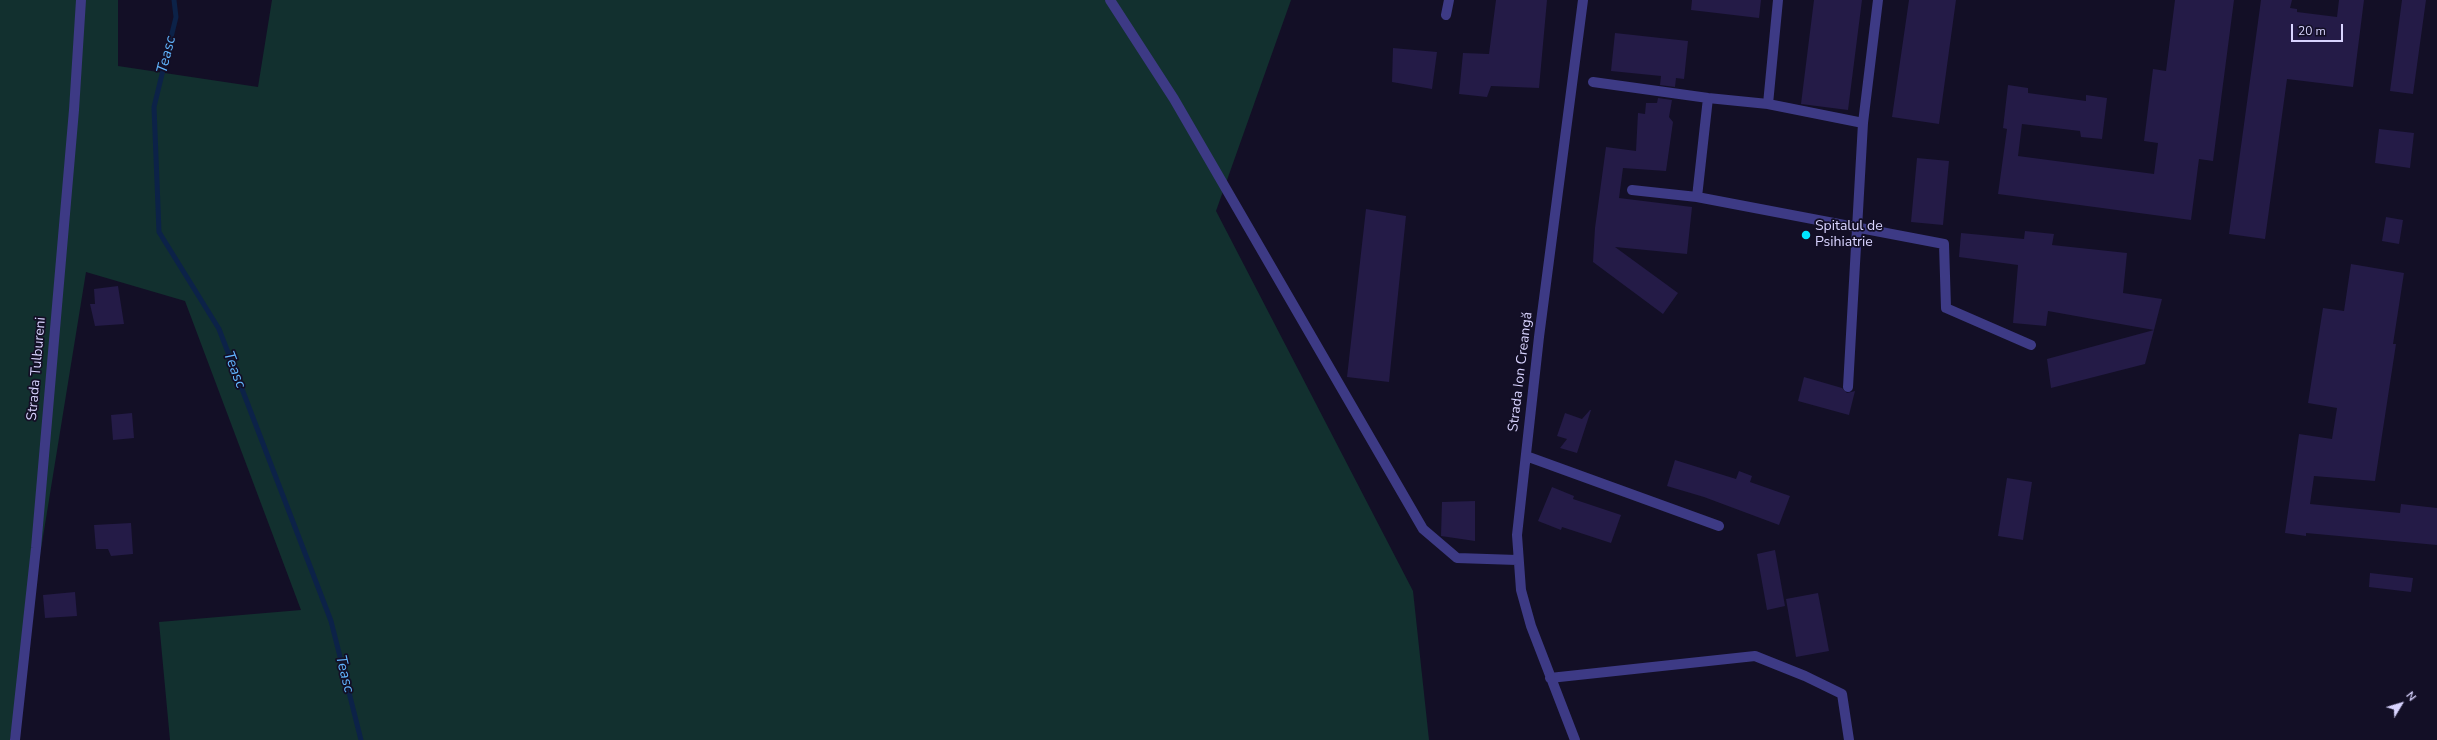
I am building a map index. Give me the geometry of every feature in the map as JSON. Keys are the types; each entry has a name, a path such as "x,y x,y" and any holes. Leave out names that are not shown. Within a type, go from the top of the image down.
{"street":[{"name":"Strada Tulbureni","path":"15,740 36,548 74,110 81,0"},
{"path":"1110,0 1174,99 1423,529 1457,558 1517,560"},
{"path":"1446,15 1449,0"},
{"name":"Strada Ion Creangă","path":"1575,740 1531,626 1521,590 1517,560 1517,535 1583,0"},
{"path":"1768,104 1778,0"},
{"path":"1848,387 1863,123 1878,0"},
{"path":"1593,82 1708,98 1768,104 1863,123"},
{"path":"1697,197 1708,98"},
{"path":"1632,190 1697,197 1858,226 1944,244 1946,308 2031,345"},
{"path":"1526,456 1719,526"},
{"path":"1550,678 1755,656 1805,676 1842,694 1849,740"}],"green space":[{"path":"0,0 118,0 118,66 258,87 272,0 1291,0 1216,211 1413,591 1429,740 170,740 159,622 301,610 185,301 86,272 10,740 0,740"}],"building":[{"path":"1496,0 1547,0 1539,88 1491,86 1487,97 1459,94 1463,53 1489,54"},
{"path":"1692,0 1761,0 1759,18 1691,10"},
{"path":"1814,0 1862,0 1848,110 1801,104"},
{"path":"1909,0 1956,0 1939,124 1892,117"},
{"path":"2175,0 2234,0 2213,161 2199,159 2191,220 1998,194 2007,129 2003,128 2008,85 2028,88 2028,93 2086,101 2086,95 2107,98 2102,139 2081,137 2080,131 2022,124 2018,156 2154,174 2158,143 2144,141 2153,69 2166,71"},
{"path":"2261,0 2292,0 2290,8 2297,9 2297,12 2337,17 2339,0 2364,0 2353,87 2287,79 2265,239 2229,234"},
{"path":"2402,0 2426,0 2413,94 2390,91"},
{"path":"1615,33 1688,41 1684,79 1676,78 1675,87 1660,85 1661,76 1611,71"},
{"path":"1393,48 1437,52 1432,89 1392,82"},
{"path":"1658,98 1672,100 1669,117 1673,122 1666,171 1623,168 1619,198 1692,207 1687,254 1615,247 1678,293 1663,314 1593,262 1595,228 1606,147 1636,151 1638,113 1645,114 1646,103 1657,103"},
{"path":"2379,129 2414,133 2410,168 2375,163"},
{"path":"1917,158 1949,161 1943,225 1911,222"},
{"path":"1366,209 1406,216 1389,382 1347,377"},
{"path":"2386,217 2403,220 2399,244 2382,241"},
{"path":"2025,231 2054,234 2052,245 2127,253 2123,293 2162,299 2154,330 2048,311 2046,326 2013,323 2018,265 1959,257 1961,233 2024,239"},
{"path":"2351,264 2404,273 2393,344 2396,344 2375,481 2314,476 2310,504 2400,513 2401,504 2437,508 2437,545 2306,533 2306,536 2285,533 2299,434 2332,439 2337,408 2308,403 2323,308 2344,311"},
{"path":"118,286 124,324 95,326 90,304 95,304 94,289"},
{"path":"2154,330 2145,364 2051,388 2047,359"},
{"path":"1804,377 1842,388 1847,393 1855,391 1849,415 1798,401"},
{"path":"1590,410 1577,453 1560,448 1567,439 1557,436 1565,413 1582,419"},
{"path":"132,413 134,438 113,440 111,415"},
{"path":"1675,460 1736,479 1739,471 1752,476 1750,482 1790,496 1779,525 1704,497 1667,486"},
{"path":"2007,478 2032,482 2023,540 1998,536"},
{"path":"1552,487 1574,496 1573,499 1621,515 1611,543 1562,527 1561,530 1538,521"},
{"path":"1475,501 1475,541 1441,536 1442,502"},
{"path":"131,523 133,554 111,556 108,549 96,549 94,525"},
{"path":"1775,550 1785,606 1767,610 1757,554"},
{"path":"2370,573 2413,578 2411,592 2369,587"},
{"path":"75,592 77,616 45,618 43,595"},
{"path":"1818,593 1829,651 1796,657 1786,599"}],"waterway":[{"name":"Teasc","path":"174,0 176,17 154,107 159,232 219,329 331,621 361,740"}],"place":[{"name":"Spitalul de Psihiatrie","path":"1806,235"}]}
